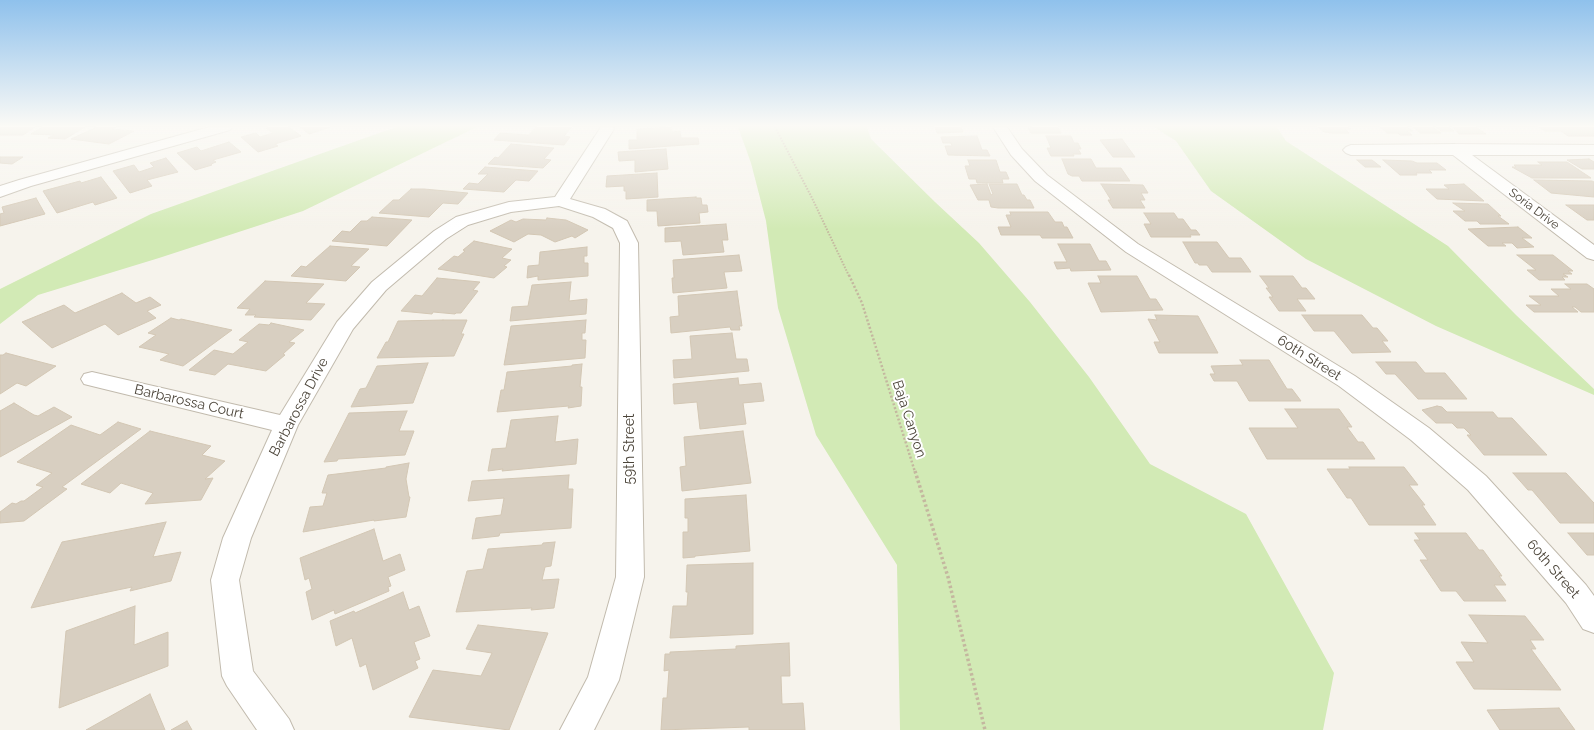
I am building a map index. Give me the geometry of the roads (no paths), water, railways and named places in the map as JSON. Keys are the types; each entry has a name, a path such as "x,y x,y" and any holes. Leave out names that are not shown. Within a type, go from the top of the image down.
{"street":[{"path":"0,192 92,161"},
{"path":"560,201 586,161"},
{"name":"60th Street","path":"1025,161 1041,178 1132,248 1347,381 1420,434 1477,483 1576,594 1594,620"},
{"name":"Soria Drive","path":"1471,161 1594,254"},
{"name":"Barbarossa Drive","path":"277,730 238,676 225,580 236,538 286,425 344,326 379,286 440,235 462,221 509,207 560,201"},
{"name":"59th Street","path":"560,201 599,213 621,225 629,244 630,577 603,680 577,730"},
{"name":"Barbarossa Court","path":"92,379 286,425"}]}
